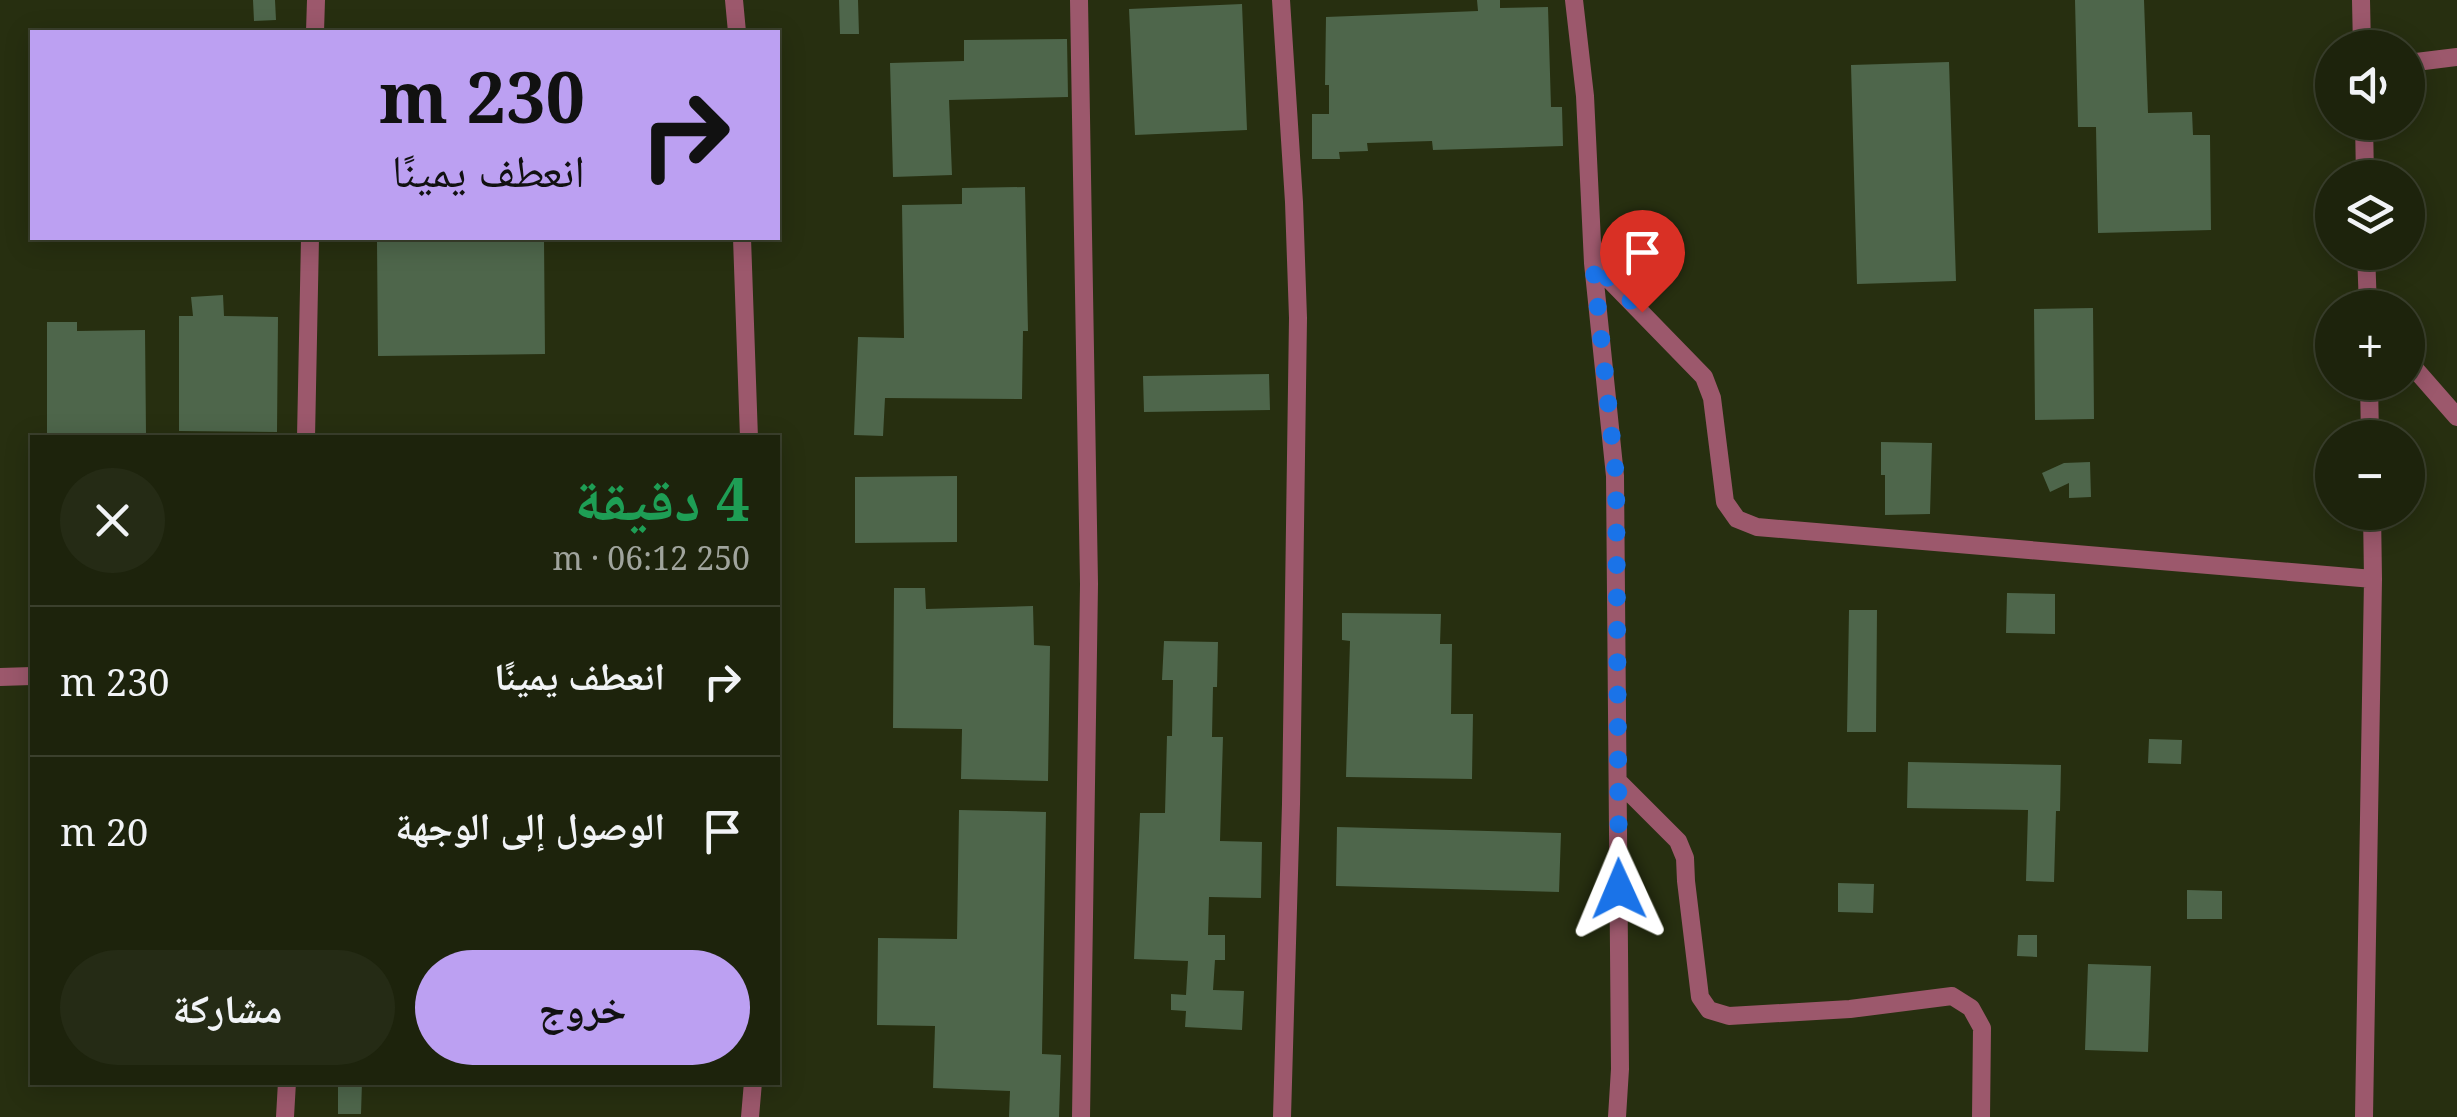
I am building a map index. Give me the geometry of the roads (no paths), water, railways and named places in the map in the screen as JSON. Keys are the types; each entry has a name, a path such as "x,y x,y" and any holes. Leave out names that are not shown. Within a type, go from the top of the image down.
{"street":[{"path":"314,30 316,0"},
{"path":"734,0 736,30"},
{"path":"1078,0 1089,566 1081,1117"},
{"path":"1280,0 1298,318 1282,1117"},
{"path":"1574,0 1584,96 1593,263 1616,476 1620,1070 1617,1117"},
{"path":"2361,0 2362,30"},
{"path":"2425,61 2457,57"},
{"path":"306,435 310,240"},
{"path":"742,240 749,435"},
{"path":"1593,263 1704,377 1712,398 1725,502 1737,519 1757,527 2373,579"},
{"path":"2425,380 2457,417"},
{"path":"2364,1117 2372,530"},
{"path":"0,677 30,676"},
{"path":"1618,781 1678,840 1686,858 1700,997 1709,1010 1729,1016 1850,1010 1952,996 1971,1008 1982,1028 1981,1117"},
{"path":"286,1117 287,1085"},
{"path":"750,1117 753,1085"}]}
